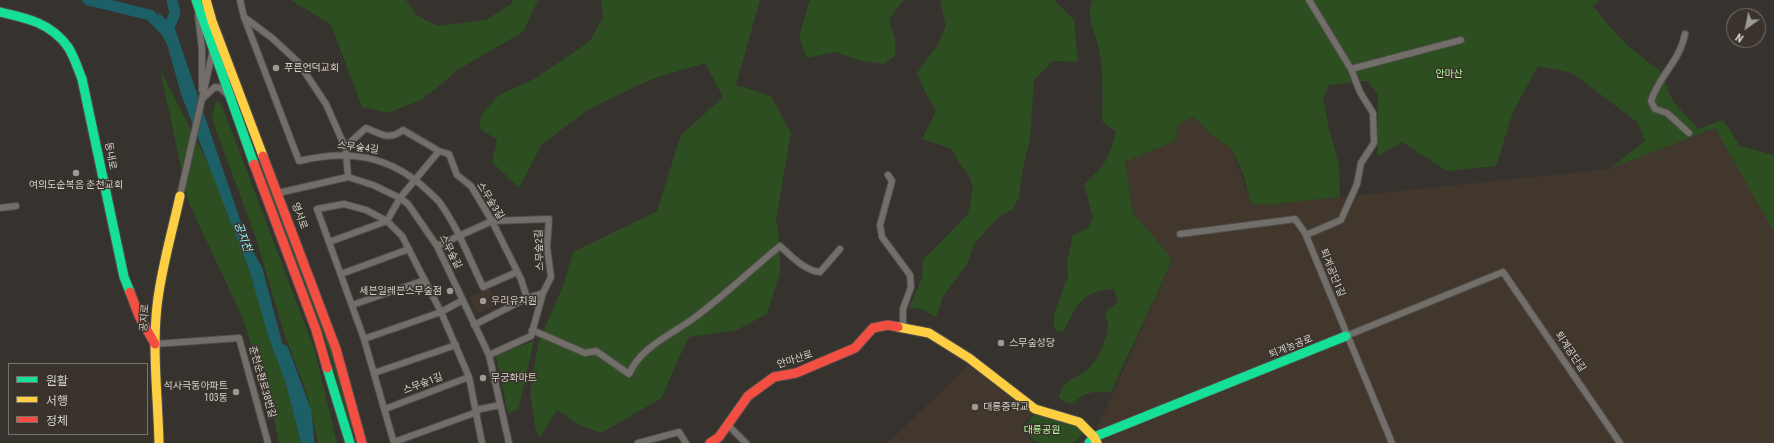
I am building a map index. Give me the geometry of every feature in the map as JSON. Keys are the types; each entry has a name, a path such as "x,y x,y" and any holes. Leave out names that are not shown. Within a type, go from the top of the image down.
{"street":[{"name":"영서로","path":"206,0 217,33 336,349 362,443"},
{"name":"스무숲4길","path":"240,0 244,17 299,161 331,155 347,155 378,159 415,179 439,202 458,236 483,287 517,272"},
{"path":"1306,235 1341,220 1357,184 1361,163 1374,143 1373,113 1360,92 1351,69 1309,0"},
{"path":"196,2 229,98 316,330 350,443"},
{"path":"196,2 206,88"},
{"name":"동내로","path":"0,12 31,19 56,33 69,48 82,79 124,277 140,316 155,344"},
{"path":"244,17 272,38 298,62 326,104 345,147 348,177"},
{"path":"180,196 206,88 217,33"},
{"path":"1685,34 1683,45 1676,59 1654,89 1651,101 1654,109 1667,113 1689,133"},
{"path":"1351,69 1461,40"},
{"path":"206,88 220,88 229,98"},
{"name":"스무숲3길","path":"345,147 366,128 390,137 397,135 403,130 439,151 450,154 457,175 471,186 492,221 517,272 527,298"},
{"path":"329,242 387,220 400,198 439,151"},
{"path":"888,175 892,181 880,225 882,237 910,275 911,287 903,309 902,328"},
{"name":"스무숲길","path":"278,192 348,177 373,185 400,198 408,204 437,246 489,355 509,443"},
{"name":"공지로","path":"159,443 155,344 156,309 162,274 180,196"},
{"path":"482,443 476,411 469,377 441,312 402,236 387,220 366,210 344,204 317,209 364,339 394,443 476,411 500,405"},
{"path":"0,208 16,206"},
{"name":"스무숲2길","path":"492,221 549,219 547,247 551,278 544,292 532,330"},
{"name":"퇴계공단1길","path":"1180,234 1295,219 1306,235 1346,336 1392,443"},
{"path":"437,246 492,221"},
{"path":"489,355 531,336 532,330 585,353 596,351 629,374 634,364 647,350 698,315 780,246 803,265 815,272 820,272 840,249"},
{"path":"341,274 409,249"},
{"name":"퇴계농공로","path":"1093,441 1503,272"},
{"name":"퇴계공단길","path":"1503,272 1620,443"},
{"path":"352,305 425,280"},
{"path":"474,325 527,298 544,292"},
{"path":"364,339 441,312 463,300"},
{"name":"안마산로","path":"710,443 719,437 748,396 774,378 796,373 855,348 873,328 888,325 929,333 969,358 1035,409 1079,422 1093,441"},
{"name":"춘천순환로38번길","path":"155,344 239,338 268,443"},
{"path":"374,373 456,345"},
{"name":"스무숲1길","path":"385,409 469,377"},
{"path":"728,424 746,443"},
{"path":"638,443 679,432 686,443"}],"shaded area":[{"path":"1194,117 1213,136 1232,149 1251,204 1266,205 1609,169 1715,128 1774,229 1774,443 1097,443 1095,433 1172,261 1133,213 1125,162 1175,141 1179,124"},
{"name":"우리유치원","path":"489,288 496,305 477,314 470,297"},
{"name":"대룡중학교","path":"969,364 1033,413 1020,429 1034,443 888,443"}],"green space":[{"path":"291,0 406,0 418,16 437,26 486,20 512,3 513,0 538,0 523,32 459,69 423,99 388,113 362,107 331,25"},
{"path":"601,0 760,0 736,85 771,96 791,133 776,219 780,246 780,272 767,314 737,330 689,337 662,398 601,433 581,426 557,410 540,438 535,427 530,392 538,344 564,283 573,252 657,211 681,135 723,97 705,63 652,79 589,109 542,144 519,188 492,162 497,140 479,128 481,115 499,95 532,80 589,42 603,18"},
{"path":"810,0 904,0 889,20 895,39 895,56 884,64 861,61 836,52 807,58 799,37"},
{"path":"940,0 1054,0 1074,20 1078,62 1053,61 1034,80 1030,139 1022,173 1019,198 1012,210 1004,213 989,227 974,245 967,264 943,297 936,317 922,309 909,308 922,278 923,260 968,214 973,188 968,174 959,163 952,149 922,139 936,111 925,92 917,73 937,46 946,26"},
{"name":"안마산","path":"1092,0 1600,0 1593,6 1608,25 1629,47 1660,71 1673,101 1698,129 1723,120 1740,146 1774,155 1774,232 1715,128 1609,169 1645,141 1637,122 1572,73 1538,66 1513,112 1496,166 1447,171 1402,142 1378,156 1378,95 1367,81 1329,85 1323,99 1339,166 1340,197 1266,205 1251,204 1243,174 1232,149 1213,136 1194,117 1179,124 1175,141 1125,162 1133,213 1163,248 1172,261 1111,392 1095,392 1086,394 1077,399 1073,404 1064,402 1059,397 1064,386 1070,380 1091,367 1098,356 1108,330 1105,313 1118,302 1114,289 1094,293 1081,301 1072,314 1063,332 1057,331 1054,328 1054,314 1068,276 1067,262 1073,235 1087,229 1093,219 1084,184 1102,166 1111,149 1116,132 1102,121 1102,71 1099,47 1092,27 1090,14"},
{"path":"160,69 231,208 265,302 301,443 279,443 274,418 243,319 188,201"},
{"path":"216,101 221,103 315,351 337,443 318,443 307,394 283,330 257,241 212,119"},
{"path":"262,168 264,168 332,350 354,430 353,431 350,428 329,351 262,172"},
{"path":"534,341 518,410 508,414 496,355"},
{"name":"대룡공원","path":"1034,414 1064,423 1078,425 1081,429 1082,435 1073,443 1037,443 1025,432 1025,426"}],"water":[{"path":"158,12 175,29 248,243 262,267 309,443 301,443 285,381 268,335 249,269 181,94"}],"waterway":[{"path":"88,0 150,15 167,32 170,39"},
{"path":"167,32 175,13 172,0"},
{"name":"공지천","path":"283,350 306,412 309,443"}],"traffic: fast":[{"path":"196,0 254,164"},
{"path":"0,12 29,19 46,27 61,39 72,54 82,79 124,277 130,292"},
{"path":"1089,443 1094,437 1346,336"},
{"path":"327,368 350,443"}],"traffic: slow":[{"path":"206,0 212,21 263,156"},
{"path":"159,443 155,357 157,306 164,265 180,196"},
{"path":"898,327 929,333 969,358 1035,409 1079,422 1094,437 1097,443"}],"traffic: jam":[{"path":"263,156 336,349 362,443"},
{"path":"254,164 316,330 327,368"},
{"path":"130,292 139,316 155,344"},
{"path":"710,443 719,437 748,396 774,377 796,373 855,348 873,328 888,325 898,327"}],"place":[{"name":"푸른언덕교회","path":"276,68"},
{"name":"여의도순복음 춘천교회","path":"76,173"},
{"name":"세븐일레븐스무숲점","path":"450,291"},
{"name":"우리유치원","path":"483,301"},
{"name":"스무숲성당","path":"1001,343"},
{"name":"무궁화마트","path":"483,378"},
{"name":"석사극동아파트 103동","path":"236,392"},
{"name":"대룡중학교","path":"975,407"}]}
